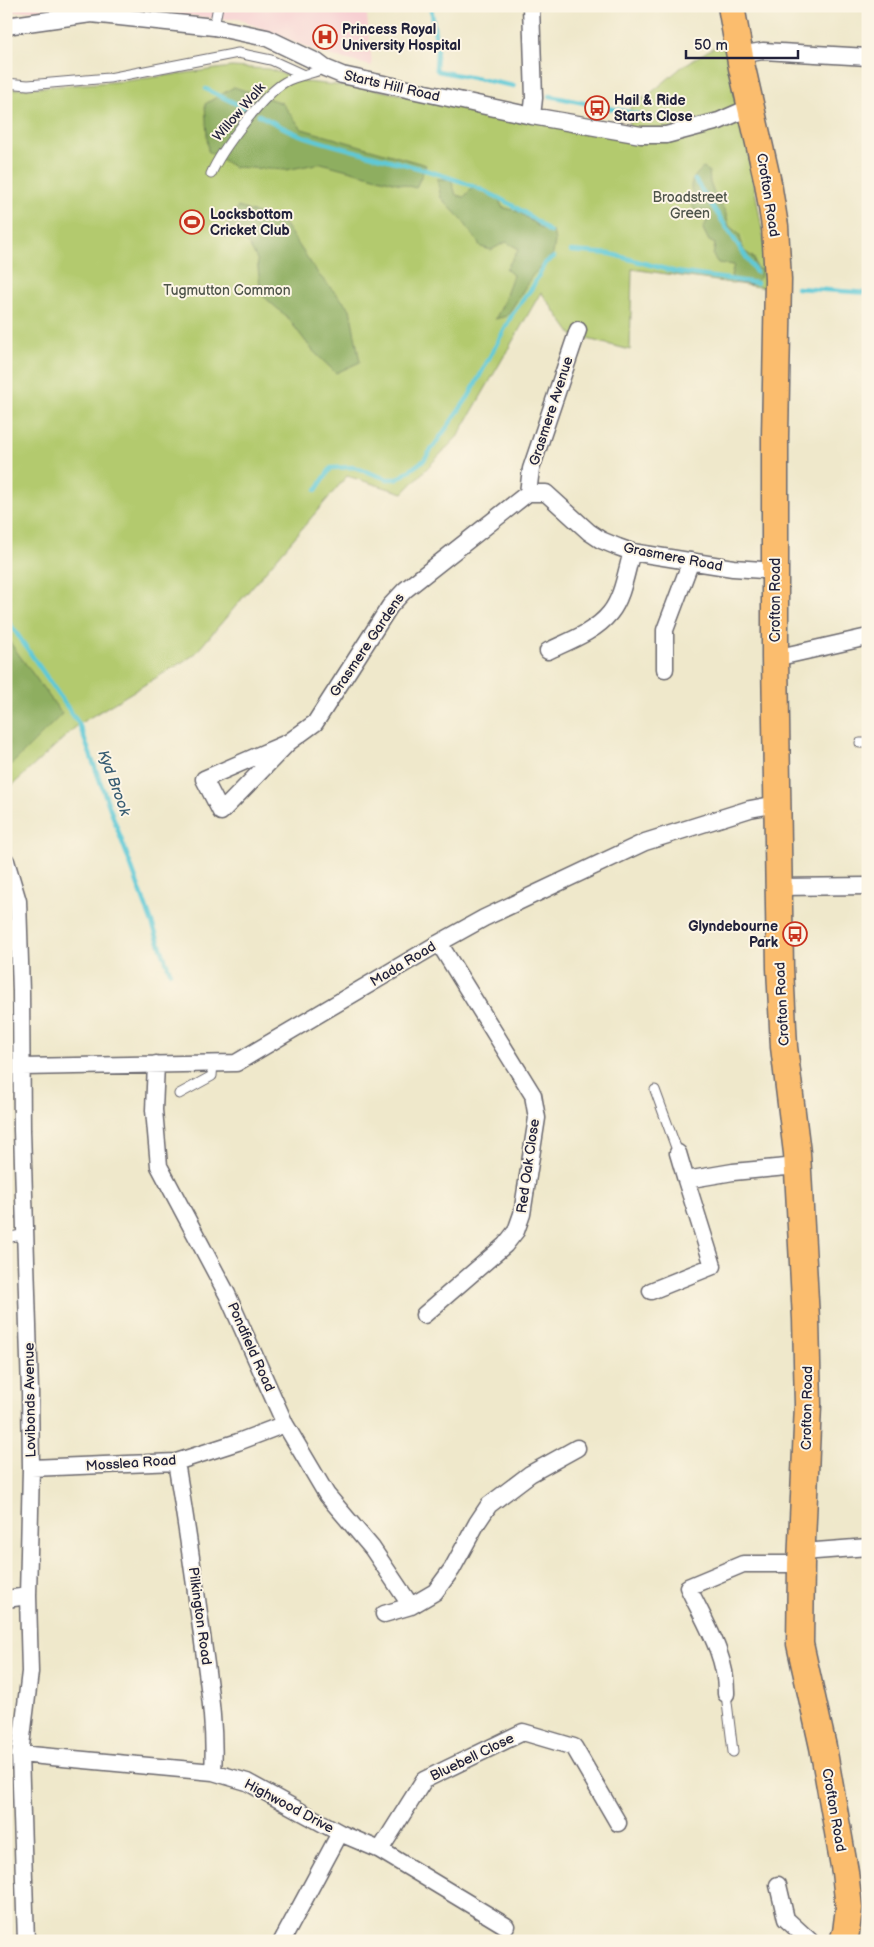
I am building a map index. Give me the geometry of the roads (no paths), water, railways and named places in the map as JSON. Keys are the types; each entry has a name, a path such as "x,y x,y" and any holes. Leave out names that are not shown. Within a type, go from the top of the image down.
{"main road":[{"name":"Crofton Road","path":"730,6 768,183 775,226 778,280 775,436 778,887 784,1047 797,1166 806,1319 808,1405 800,1644 822,1747 845,1872 849,1908 843,1941"}],"street":[{"path":"531,6 534,98 532,116"},
{"name":"Starts Hill Road","path":"6,26 91,14 214,27 268,38 342,75 620,133 666,135 719,121 751,107"},
{"path":"739,55 763,52 868,58"},
{"name":"Grasmere Avenue","path":"528,493 531,469 578,330"},
{"name":"Grasmere Road","path":"528,493 546,493 588,532 601,540 632,552 733,568 776,571"},
{"name":"Grasmere Gardens","path":"289,742 204,779 221,812 289,742 315,723 390,606 405,590 528,493"},
{"path":"548,651 582,635 611,613 619,595 632,552"},
{"path":"665,669 665,630 691,562"},
{"path":"775,658 868,637"},
{"name":"Mada Road","path":"22,1066 236,1063 484,918 645,842 750,809 777,804"},
{"name":"Lovibonds Avenue","path":"6,861 12,902 22,1066 31,1468 28,1596 30,1672 20,1754 26,1941"},
{"path":"778,887 868,886"},
{"name":"Red Oak Close","path":"424,1315 505,1245 516,1231 522,1214 537,1118 532,1094 439,943"},
{"name":"Pondfield Road","path":"156,1064 154,1110 159,1166 227,1294 285,1424 327,1495 372,1548 411,1606"},
{"path":"651,1291 713,1266 678,1152"},
{"path":"686,1180 733,1172 797,1166"},
{"name":"Mosslea Road","path":"31,1468 176,1462 238,1442 285,1424"},
{"path":"384,1614 411,1606 434,1592 452,1570 476,1523 489,1505 530,1474 577,1448"},
{"name":"Pilkington Road","path":"176,1462 188,1529 211,1701 215,1743 213,1772"},
{"path":"726,1694 726,1677 721,1656 688,1587 742,1564 802,1558 868,1547"},
{"path":"6,1599 28,1596"},
{"name":"Bluebell Close","path":"380,1850 424,1780 523,1732 574,1747 618,1824"},
{"name":"Highwood Drive","path":"20,1754 213,1772 247,1782 340,1833 380,1850 506,1926"},
{"path":"282,1941 340,1833"},
{"path":"778,1885 786,1919 810,1941"}],"lane":[{"path":"214,27 218,6"},
{"path":"6,83 28,85 109,78 238,54 270,60 304,75"},
{"name":"Willow Walk","path":"211,174 226,147 268,97 285,82 325,68"},
{"path":"179,1094 212,1076 213,1063"},
{"path":"655,1090 678,1152"},
{"path":"6,1238 26,1234"},
{"path":"726,1694 733,1752"}],"waterway":[{"path":"431,6 437,49 436,68 438,71 514,86"},
{"path":"206,89 251,111"},
{"path":"550,96 638,114"},
{"path":"259,115 300,135 463,182 493,195 523,212 550,232"},
{"path":"695,180 756,272"},
{"path":"571,251 611,254 676,272 757,283"},
{"path":"316,490 331,468 354,467 387,479 398,479 424,460 469,396 513,313 532,288 545,263 554,257"},
{"path":"797,288 868,293"},
{"name":"Kyd Brook","path":"6,618 79,724 170,972"}],"place":[{"name":"Princess Royal University Hospital","path":"325,37"},
{"name":"Hail & Ride Starts Close","path":"597,108"},
{"name":"Locksbottom Cricket Club","path":"192,222"},
{"name":"Glyndebourne Park","path":"795,934"}],"park label":[{"name":"Broadstreet Green","path":"690,206"},
{"name":"Tugmutton Common","path":"227,290"}]}
